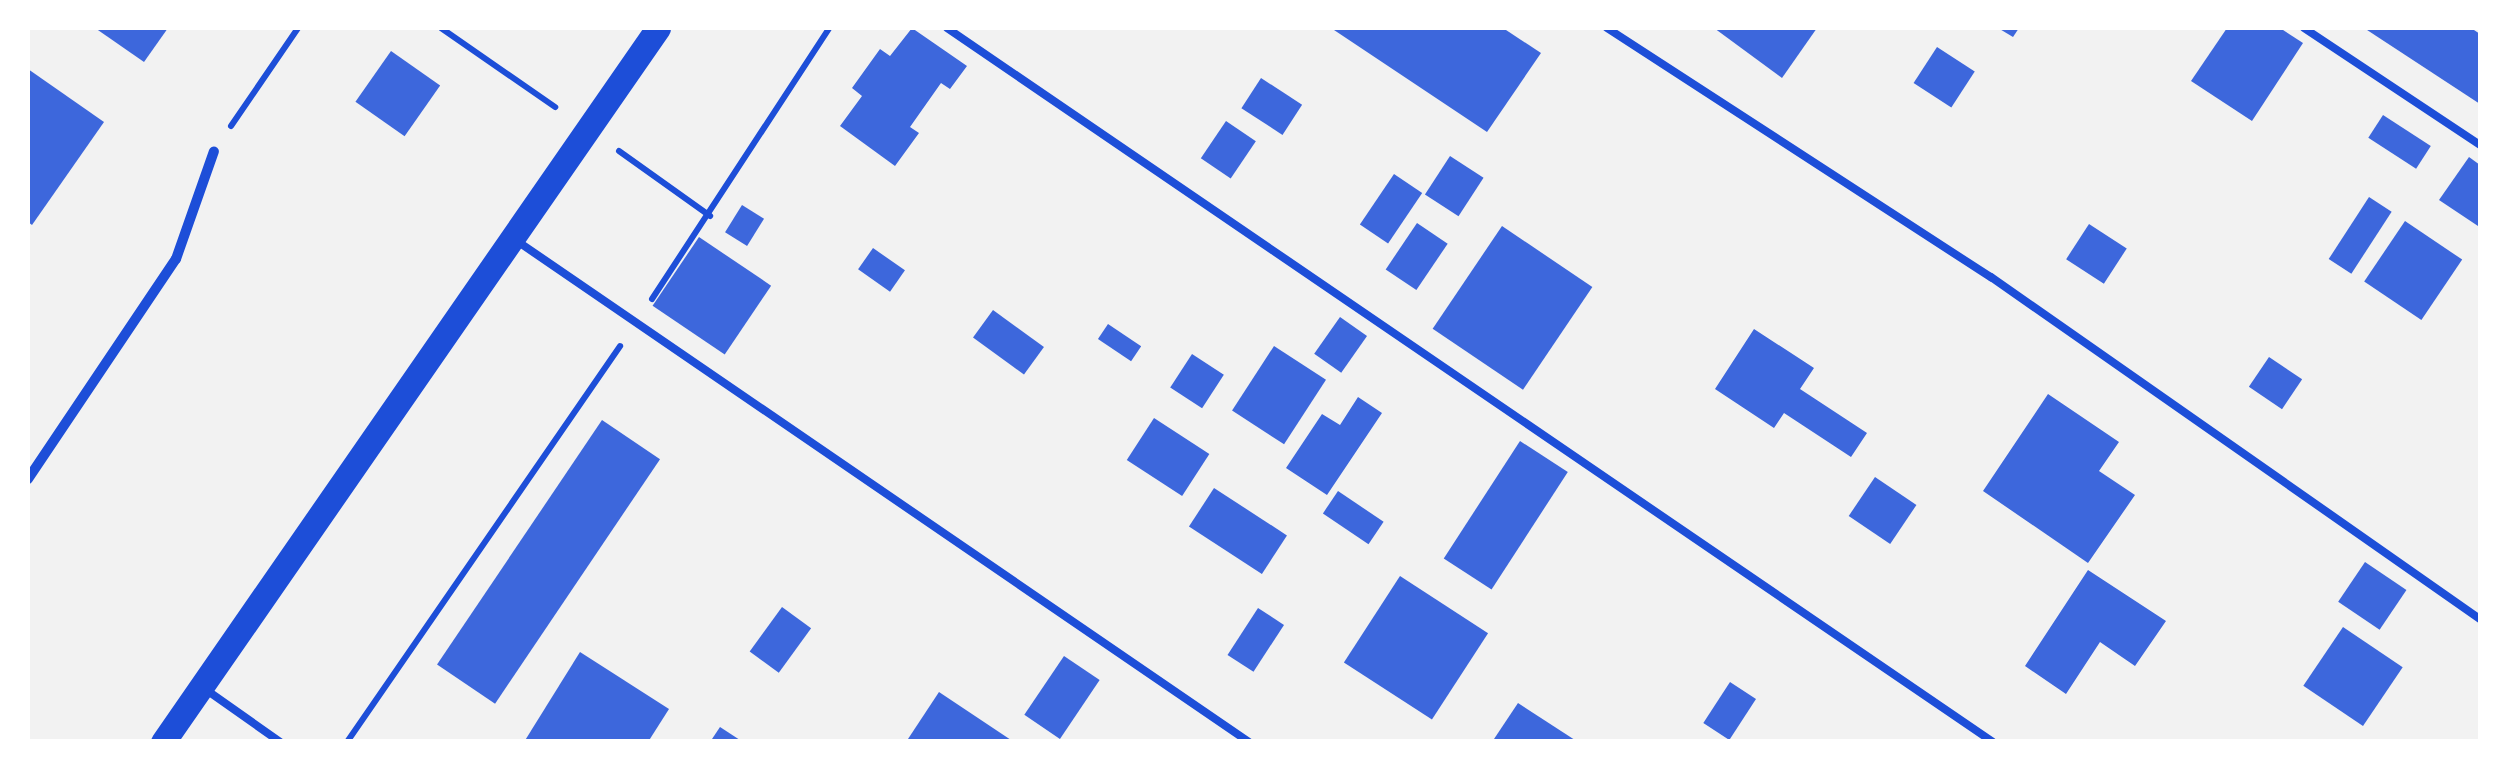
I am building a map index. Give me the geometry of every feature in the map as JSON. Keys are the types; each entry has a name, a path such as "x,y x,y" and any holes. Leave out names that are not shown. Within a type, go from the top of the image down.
{"main road":[{"path":"163,742 658,28"}],"street":[{"path":"28,479 176,258 214,151"}],"lane":[{"path":"947,28 1498,408 1994,742"},
{"path":"1607,28 1991,277 2480,620"},
{"path":"2304,28 2480,145"},
{"path":"514,238 1250,742"},
{"path":"201,686 280,742"}],"path":[{"path":"214,151 298,28"},
{"path":"347,742 637,321 829,28"}],"building":[{"path":"95,28 168,28 144,62"},
{"path":"912,28 967,66 950,89 941,83 910,127 919,133 895,166 840,126 862,96 852,88 880,49 890,56"},
{"path":"1331,28 1503,28 1541,53 1487,132"},
{"path":"1714,28 1817,28 1782,78"},
{"path":"1998,28 2019,28 2013,37"},
{"path":"2227,28 2280,28 2303,43 2252,121 2191,81"},
{"path":"2364,28 2471,28 2480,34 2480,104"},
{"path":"1937,47 1975,72 1951,108 1914,83"},
{"path":"391,51 440,85 405,136 355,102"},
{"path":"28,69 104,122 32,225 28,222"},
{"path":"1261,78 1302,105 1282,135 1241,108"},
{"path":"2383,115 2431,146 2416,169 2368,138"},
{"path":"1226,121 1256,141 1231,178 1201,158"},
{"path":"1450,156 1484,178 1458,216 1425,195"},
{"path":"2469,157 2480,165 2478,226 2439,200"},
{"path":"1394,174 1422,193 1388,244 1360,225"},
{"path":"2369,197 2392,212 2351,274 2329,259"},
{"path":"742,205 764,219 747,246 725,232"},
{"path":"2405,221 2462,260 2421,320 2364,282"},
{"path":"1417,223 1448,244 1416,290 1386,269"},
{"path":"2089,224 2127,249 2104,284 2066,259"},
{"path":"1502,226 1592,287 1523,390 1433,329"},
{"path":"699,237 771,286 725,354 653,306"},
{"path":"873,248 905,270 890,292 858,269"},
{"path":"993,310 1044,347 1024,375 973,338"},
{"path":"1340,317 1367,336 1341,373 1314,354"},
{"path":"1108,324 1141,346 1131,361 1098,339"},
{"path":"1754,329 1814,368 1800,389 1867,433 1851,457 1784,413 1774,428 1715,389"},
{"path":"1274,346 1326,380 1284,444 1232,411"},
{"path":"1192,354 1224,375 1202,408 1170,388"},
{"path":"2269,357 2302,379 2282,409 2249,387"},
{"path":"2048,394 2119,442 2099,471 2135,495 2088,563 1983,491"},
{"path":"1358,397 1382,413 1327,495 1286,468 1322,414 1340,425"},
{"path":"1154,418 1209,454 1182,496 1127,460"},
{"path":"602,420 660,459 495,704 437,665"},
{"path":"1520,441 1568,472 1492,589 1444,558"},
{"path":"1875,477 1916,505 1890,544 1849,516"},
{"path":"1214,488 1287,535 1262,574 1189,527"},
{"path":"1338,491 1384,522 1368,544 1323,513"},
{"path":"2365,562 2406,590 2380,630 2338,602"},
{"path":"2088,570 2166,621 2135,666 2100,642 2066,694 2025,666"},
{"path":"1400,576 1488,633 1432,720 1344,662"},
{"path":"782,607 811,628 779,673 750,651"},
{"path":"1258,608 1284,625 1253,672 1228,655"},
{"path":"2343,627 2403,667 2363,726 2303,686"},
{"path":"580,652 669,709 648,742 524,742"},
{"path":"1064,656 1100,680 1060,739 1024,715"},
{"path":"1730,682 1756,699 1729,740 1703,723"},
{"path":"939,692 1014,742 906,742"},
{"path":"1518,703 1578,742 1492,742"},
{"path":"720,727 743,742 710,742"}]}
